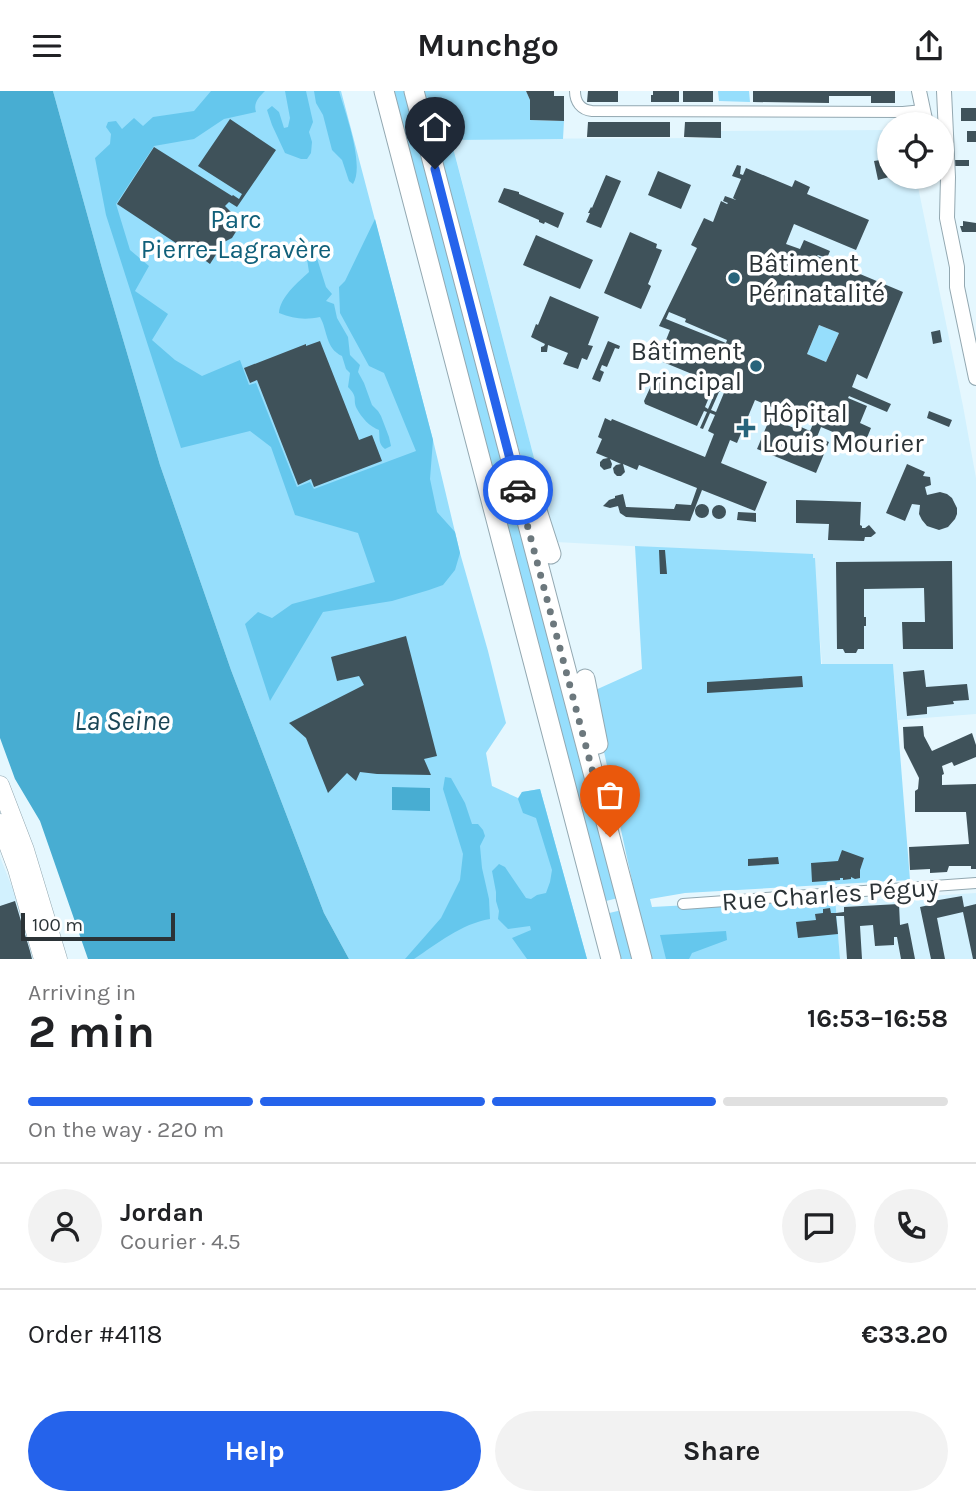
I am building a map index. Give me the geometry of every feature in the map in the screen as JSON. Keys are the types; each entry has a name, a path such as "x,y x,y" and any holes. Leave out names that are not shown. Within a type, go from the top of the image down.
{"highway":[{"path":"384,91 611,959"},
{"path":"414,91 642,959"},
{"path":"509,456 520,460 551,554"},
{"path":"585,679 610,803 604,813"}],"main road":[{"path":"0,785 25,850 58,959"},
{"path":"0,823 17,869 43,959"}],"street":[{"path":"575,91 579,105 592,111 903,112"},
{"path":"919,91 923,112"},
{"path":"944,91 947,218"},
{"path":"940,189 957,267 957,287 976,378"},
{"path":"957,267 976,336"},
{"name":"Rue Charles Péguy","path":"683,904 976,883"}],"shaded area":[{"path":"211,91 265,91 256,103 256,112 224,119 194,139 154,146 116,204 130,250 149,266 135,291 168,314 152,340 175,360 202,376 240,360 249,385 256,383 297,487 310,482 314,489 416,451 384,373 369,366 340,313 339,287 345,281 375,219 433,440 430,479 437,512 455,532 460,553 455,570 443,585 392,601 323,612 270,701 245,624 258,612 272,618 292,604 375,582 358,533 295,515 271,447 250,431 181,448 106,215 95,158 110,144 111,134 106,127 108,122 116,121 122,129 134,118 143,126 153,117 194,111"},
{"path":"285,91 306,91 313,122 309,132 311,153 307,159 285,153 267,110 272,106 279,112 284,128 288,127 290,118"},
{"path":"314,91 339,91 357,164 353,184 349,181 342,160 332,150"},
{"name":"Hôpital Louis Mourier","path":"877,130 877,189 918,189 976,478 976,714 898,720 893,664 822,664 813,556 556,542 451,139 721,138 721,131"},
{"path":"309,252 315,252 326,287 332,294 326,301 334,304 337,318 348,337 350,355 360,365 358,372 372,405 381,416 391,446 385,449 380,443 379,430 372,427 357,409 354,396 348,387 350,373 342,356 330,344 320,317 300,318 279,313 286,296 309,272"},
{"path":"445,777 451,778 465,803 472,824 478,824 485,836 480,846 490,919 460,930 414,959 405,959 441,918 460,880 463,854 443,789"},
{"path":"540,789 587,959 527,959 512,938 531,930 530,926 508,929 498,919 492,871 499,864 505,867 526,898 531,899 546,893 550,882 552,870 536,818 523,813 518,799 522,792"},
{"path":"0,857 14,892 34,959 0,959"},
{"path":"976,893 976,959 840,959 835,902"},
{"path":"726,931 727,940 692,953 689,959 666,959 660,935"}],"green space":[{"name":"Parc Pierre-Lagravère","path":"53,91 341,91 506,723 486,753 492,786 518,798 522,792 540,789 587,959 349,959 324,913 231,670 160,465"},
{"path":"390,91 409,91 618,898 602,902"},
{"path":"424,91 526,91 530,100 530,120 564,121 563,139 451,140 556,542 547,533 518,447"},
{"path":"718,91 749,91 750,102 719,101"},
{"path":"819,325 839,333 826,362 807,354"},
{"path":"635,546 813,554 821,664 893,664 910,880 685,893 650,899 652,907 835,897 840,959 651,959 591,692 642,669"},
{"path":"622,910 635,959 617,959 605,914"}],"water":[{"name":"La Seine","path":"0,91 53,91 160,465 231,670 324,913 349,959 88,959 40,821 15,779 0,738"},
{"path":"392,787 430,788 430,811 392,810"}],"building":[{"path":"526,91 554,91 554,96 564,96 564,121 530,120 530,100"},
{"path":"588,91 618,91 618,102 587,102"},
{"path":"653,91 679,91 679,102 651,102"},
{"path":"683,91 713,91 713,102 683,102"},
{"path":"753,91 895,91 895,103 871,103 871,96 829,96 829,103 753,102"},
{"path":"961,108 976,108 976,121 961,121"},
{"path":"230,119 276,150 237,207 229,202 225,206 236,217 237,230 232,238 224,242 210,264 117,204 154,147 239,199 242,194 198,166"},
{"path":"588,122 670,122 670,137 587,137"},
{"path":"685,122 721,122 721,138 684,137"},
{"path":"967,131 976,131 976,142 967,142"},
{"path":"955,160 969,160 969,166 955,166"},
{"path":"737,165 741,166 740,174 743,175 746,168 792,187 795,180 810,187 807,194 869,220 856,250 794,224 786,244 800,249 804,240 830,251 827,258 817,256 903,292 867,379 857,374 852,387 891,404 887,412 849,396 848,398 867,406 860,423 871,428 864,445 821,427 817,437 829,442 816,473 757,449 770,418 799,430 801,427 810,431 813,424 755,400 737,443 730,440 721,463 767,482 755,511 702,490 690,521 626,517 620,513 618,506 603,506 615,496 623,494 626,507 674,509 676,504 691,505 697,488 639,465 637,470 623,464 625,472 617,476 613,468 621,464 610,459 611,468 604,470 600,462 608,458 596,453 602,439 598,437 605,418 705,457 714,434 708,431 715,415 710,413 703,429 700,428 707,412 704,411 697,426 645,404 644,401 656,375 659,374 710,395 705,407 708,409 717,388 721,386 663,362 669,348 664,345 670,330 659,326 697,248 691,245 704,218 713,222 721,201 728,203 723,201 725,196 736,200 733,198 741,179 732,176","holes":["669,312 727,340 726,343 666,319","819,325 839,333 826,362 807,354","726,388 716,412 711,410 719,392"]},
{"path":"658,171 691,185 681,209 648,195"},
{"path":"606,175 621,181 601,228 586,222"},
{"path":"504,188 564,213 558,228 498,202"},
{"path":"963,221 976,223 976,232 962,232 960,226 963,226"},
{"path":"630,232 657,244 656,248 662,250 641,309 604,293"},
{"path":"536,235 593,260 580,289 523,265"},
{"path":"550,296 599,317 588,345 593,346 587,360 582,358 578,369 563,364 568,353 548,345 547,352 541,352 541,347 545,344 531,337"},
{"path":"940,330 942,342 933,344 931,332"},
{"path":"320,341 359,440 372,435 382,461 314,487 311,479 298,485 257,380 250,383 244,368"},
{"path":"608,341 620,346 619,349 615,348 607,367 602,365 600,370 604,372 600,382 592,379"},
{"path":"929,411 952,420 949,427 927,418"},
{"path":"907,464 925,472 923,476 930,477 931,485 925,487 927,495 940,492 952,498 957,514 948,527 939,530 927,526 919,514 920,505 912,504 905,521 886,513"},
{"path":"796,500 861,502 860,525 865,528 869,525 876,533 865,537 864,541 828,540 829,524 796,523"},
{"path":"702,504 707,506 707,516 702,518 697,516 695,511 697,506"},
{"path":"719,505 724,507 724,517 719,519 714,517 712,512 714,507"},
{"path":"738,512 756,513 756,522 737,520"},
{"path":"659,550 665,550 667,574 660,574"},
{"path":"952,561 953,649 903,649 902,622 925,622 924,588 864,589 864,649 858,649 856,653 845,653 843,649 837,649 836,562"},
{"path":"406,636 437,756 424,759 431,775 360,772 356,781 347,773 328,793 306,738 289,723 364,685 359,676 337,681 331,657"},
{"path":"924,670 926,687 967,684 969,700 927,707 927,714 907,716 903,672"},
{"path":"802,676 803,687 707,693 707,682"},
{"path":"923,726 924,736 932,751 972,733 976,757 954,766 952,762 942,766 942,785 976,784 976,869 971,869 971,866 949,866 947,872 910,870 909,847 969,844 966,812 915,812 915,791 918,789 919,778 904,748 903,727"},
{"path":"842,850 864,858 860,878 812,882 811,863 838,861"},
{"path":"778,857 779,864 748,866 748,859"},
{"path":"962,896 964,907 976,904 976,959 973,959 963,912 937,918 945,959 931,959 920,907 934,904 933,901"},
{"path":"15,901 32,959 0,959 0,906"},
{"path":"899,904 900,925 908,923 915,959 901,959 897,937 894,937 894,945 875,946 873,925 860,926 862,959 847,959 844,916 836,916 838,934 798,938 796,922 816,920 815,914 823,913 823,909 830,908 831,913 836,913 844,912 844,907"}],"way so far":[{"path":"518,490 610,837"}],"place":[{"name":"Bâtiment Périnatalité","path":"734,278"},
{"name":"Bâtiment Principal","path":"756,366"},
{"name":"Hôpital Louis Mourier","path":"746,428"}],"route":[{"path":"435,169 518,490"}]}
